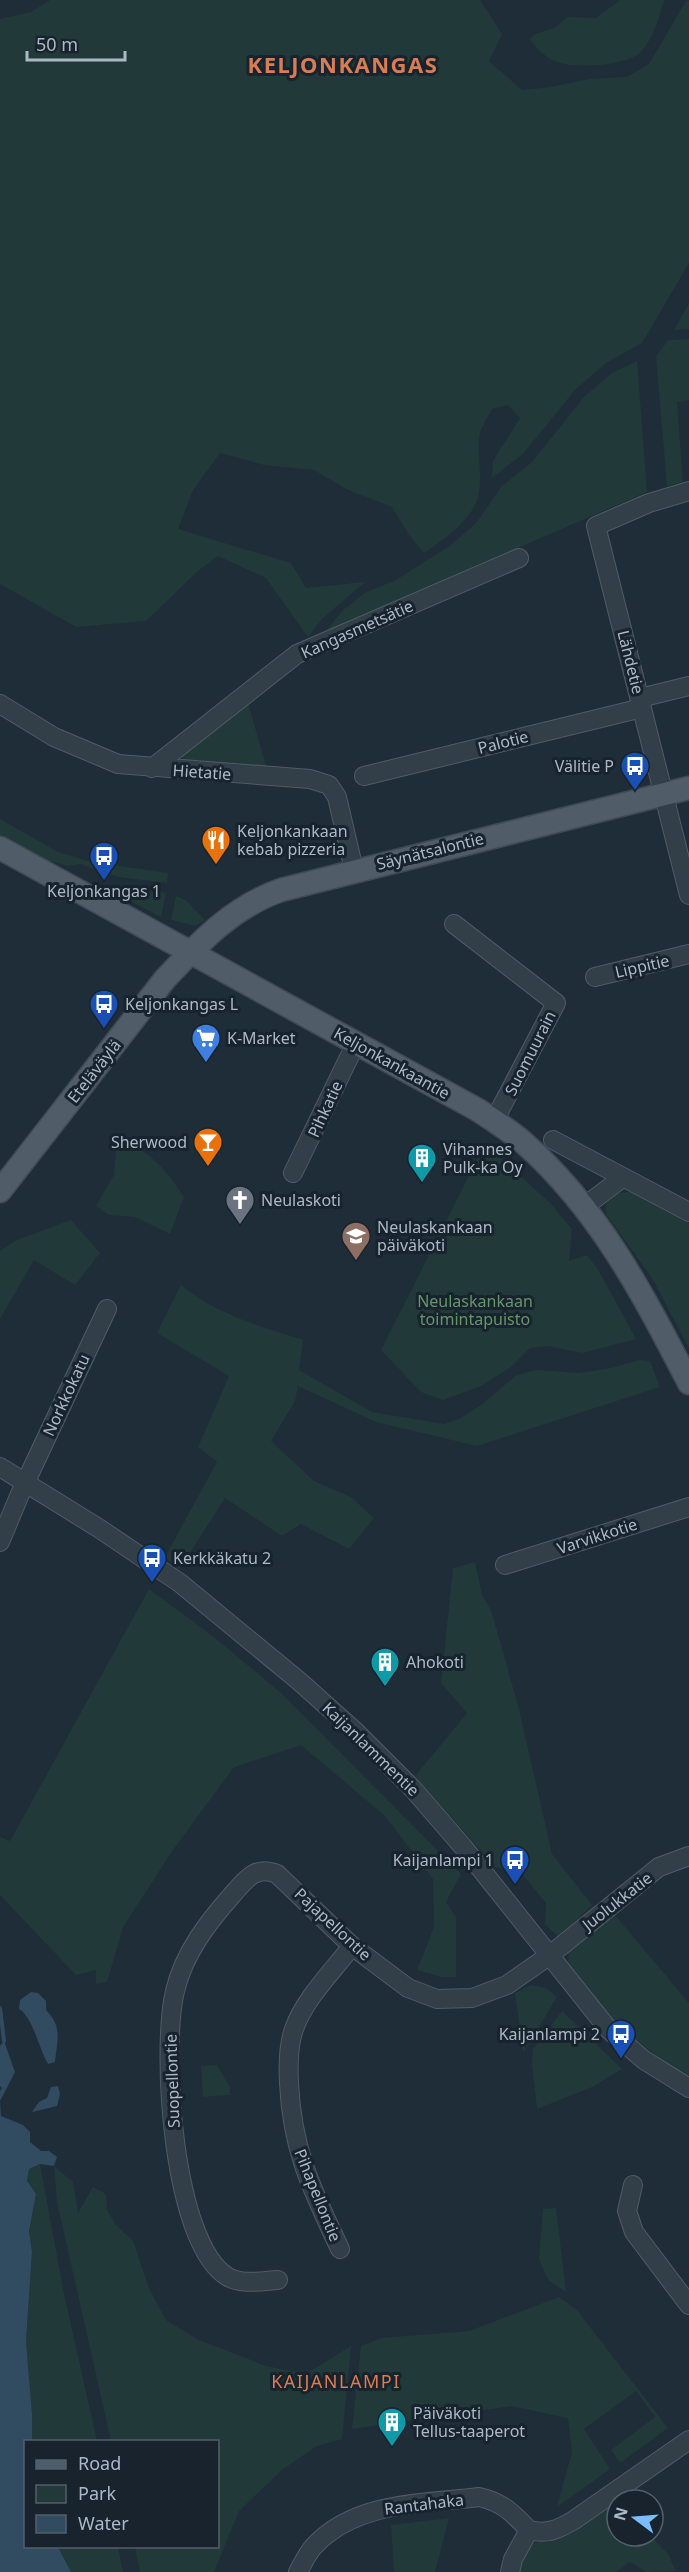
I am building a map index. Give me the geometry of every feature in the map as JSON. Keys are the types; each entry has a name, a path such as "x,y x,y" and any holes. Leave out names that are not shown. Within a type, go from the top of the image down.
{"main road":[{"name":"Säynätsalontie","path":"190,953 240,908 255,899 280,890 689,788"},
{"name":"Keljonkankaantie","path":"0,848 356,1043 494,1121 522,1140 585,1206 640,1288 689,1383"},
{"name":"Eteläväylä","path":"0,1190 165,979 190,953"}],"street":[{"name":"Lähdetie","path":"689,491 649,503 596,526 689,895"},
{"name":"Kangasmetsätie","path":"152,768 297,654 519,558"},
{"name":"Palotie","path":"364,776 641,703 689,686"},
{"name":"Hietatie","path":"0,704 54,737 118,764 310,779 329,785 337,798 354,870"},
{"name":"Suomuurain","path":"454,924 556,1003 494,1121"},
{"name":"Lippitie","path":"595,977 689,954"},
{"name":"Pihkatie","path":"293,1173 356,1043"},
{"path":"553,1140 622,1178 686,1206"},
{"path":"585,1206 622,1178"},
{"name":"Norkkokatu","path":"0,1542 25,1482 107,1309"},
{"name":"Kaijanlammentie","path":"0,1467 180,1583 332,1710 413,1789 609,2030 644,2060 689,2088"},
{"name":"Varvikkotie","path":"505,1565 689,1507"},
{"name":"Juolukkatie","path":"550,1955 659,1867 689,1856"},
{"name":"Suopellontie","path":"277,1874 263,1870 254,1872 209,1920 188,1955 175,1991 168,2051 176,2148 188,2209 201,2244 213,2264 229,2278 244,2282 278,2280"},
{"name":"Pajapellontie","path":"277,1874 352,1946 408,1988 437,1999 472,1998 507,1985 550,1955"},
{"name":"Pihapellontie","path":"339,2249 313,2192 298,2150 290,2103 288,2058 294,2028 305,2007 352,1946"},
{"path":"633,2185 627,2211 634,2232 689,2305"},
{"path":"510,2572 513,2559 529,2530 555,2531 686,2449"},
{"name":"Rantahaka","path":"298,2572 314,2546 340,2523 375,2510 479,2497 496,2500 509,2509 529,2530"}],"green space":[{"path":"50,0 480,0 502,34 489,61 522,90 589,79 627,77 649,64 686,1 689,1 689,263 642,343 606,363 575,390 523,454 492,478 493,461 520,418 508,405 492,409 479,435 480,482 475,505 456,529 424,553 409,535 392,507 348,490 314,470 264,465 220,453 193,490 178,529 291,563 306,588 365,582 323,618 308,637 266,578 218,556 199,570 146,621 76,627 0,584 0,19 31,12"},
{"path":"620,0 664,0 650,40 642,51 626,60 589,66 566,64 549,58 529,39 535,34 554,28 568,17 596,18"},
{"path":"689,303 689,329 674,330"},
{"path":"689,339 689,400 677,402 683,482 667,486 656,357 668,340"},
{"path":"637,361 647,492 460,573 318,641 343,610 366,592 394,581 450,546 477,522 501,487 532,462 584,397 612,373"},
{"path":"247,699 268,773 187,768 180,752"},
{"path":"0,819 58,852 92,862 168,873 167,883 118,877 80,864 68,866 46,860 0,836"},
{"path":"160,891 166,893 161,917 116,894"},
{"path":"176,896 186,900 205,920 195,926 171,920"},
{"path":"117,1139 147,1154 171,1179 184,1197 170,1234 135,1217 109,1215 96,1206 114,1175"},
{"name":"Neulaskankaan toimintapuisto","path":"485,1144 550,1203 572,1229 569,1261 587,1255 599,1271 636,1339 583,1353 547,1346 530,1348 511,1367 481,1386 443,1400 421,1392 381,1350"},
{"path":"630,1192 689,1223 689,1348 652,1278 606,1214 606,1204 618,1193"},
{"path":"71,1220 100,1253 75,1285 34,1260 0,1319 0,1251 17,1240"},
{"path":"181,1285 224,1312 303,1340 299,1370 372,1412 444,1424 459,1419 481,1405 515,1376 536,1370 579,1373 640,1360 650,1361 660,1387 477,1446 376,1422 298,1386 295,1401 271,1441 314,1481 351,1497 374,1518 349,1549 301,1524 282,1536 225,1498 179,1570 165,1557 217,1462 198,1447 229,1376 157,1333"},
{"path":"475,1562 482,1595 491,1610 519,1709 552,1854 592,1905 559,1937 545,1925 546,1903 522,1874 495,1867 415,1776 467,1713 441,1683 453,1568"},
{"path":"149,1589 214,1637 280,1692 461,1874 446,1902 456,1917 456,1977 442,1977 417,1970 434,1927 433,1879 385,1816 301,1745 234,1767 173,1850 123,1927 107,1982 96,1984 96,1970 76,1975 0,1895 0,1837 10,1841"},
{"path":"614,1914 689,2003 689,2076 678,2072 614,2023 568,1965 569,1947"},
{"path":"531,1985 546,1988 557,1997 523,2053 515,1993"},
{"path":"562,2011 622,2069 592,2087 537,2109 532,2064 533,2049"},
{"path":"217,2065 230,2087 230,2095 203,2097 201,2066"},
{"path":"40,2164 64,2294 97,2440 32,2440 26,2341 32,2252 29,2231 36,2194 27,2182 29,2169"},
{"path":"54,2166 73,2182 78,2213 93,2187 106,2194 107,2210 116,2225 133,2241 149,2288 166,2320 199,2340 266,2366 306,2374 351,2346 342,2439 317,2446 283,2469 239,2511 214,2572 140,2572 135,2548 219,2548 219,2440 111,2440 57,2202"},
{"path":"556,2208 566,2292 548,2280 539,2259 543,2209"},
{"path":"559,2297 576,2309 668,2428 620,2463 611,2450 655,2417 636,2391 584,2429 610,2469 557,2507 572,2452 568,2418 511,2406 352,2429 361,2346 381,2338 469,2331"},
{"path":"605,2507 605,2548 662,2548 668,2554 676,2571 646,2572 630,2562 616,2572 516,2572 519,2560 533,2543 557,2539"},
{"path":"449,2518 435,2572 394,2572 391,2525"},
{"path":"59,2548 118,2548 123,2572 71,2572"}],"water":[{"path":"31,1992 38,1993 46,2001 46,2010 55,2022 58,2040 55,2062 48,2064 32,2026 19,2009 20,2000"},
{"path":"4,2041 15,2072 0,2101 2,2088 0,2086 0,2046"},
{"path":"58,2086 60,2094 57,2106 32,2112 39,2102 47,2098 51,2087"},
{"path":"0,2101 1,2116 23,2125 30,2132 30,2142 41,2151 49,2151 57,2157 54,2166 40,2164 29,2169 27,2181 36,2194 29,2231 32,2252 26,2341 32,2440 24,2440 24,2548 59,2548 71,2572 0,2572"}],"waterway":[{"path":"0,2008 4,2041"}],"place":[{"name":"Välitie P","path":"635,792"},
{"name":"Keljonkankaan kebab pizzeria","path":"216,866"},
{"name":"Keljonkangas 1","path":"104,882"},
{"name":"Keljonkangas L","path":"104,1030"},
{"name":"K-Market","path":"206,1064"},
{"name":"Sherwood","path":"208,1168"},
{"name":"Vihannes Pulk-ka Oy","path":"422,1184"},
{"name":"Neulaskoti","path":"240,1226"},
{"name":"Neulaskankaan päiväkoti","path":"356,1262"},
{"name":"Kerkkäkatu 2","path":"152,1584"},
{"name":"Ahokoti","path":"385,1688"},
{"name":"Kaijanlampi 1","path":"515,1886"},
{"name":"Kaijanlampi 2","path":"621,2060"},
{"name":"Päiväkoti Tellus-taaperot","path":"392,2448"}],"district":[{"name":"KELJONKANGAS","path":"343,65"},
{"name":"KAIJANLAMPI","path":"336,2382"}]}
